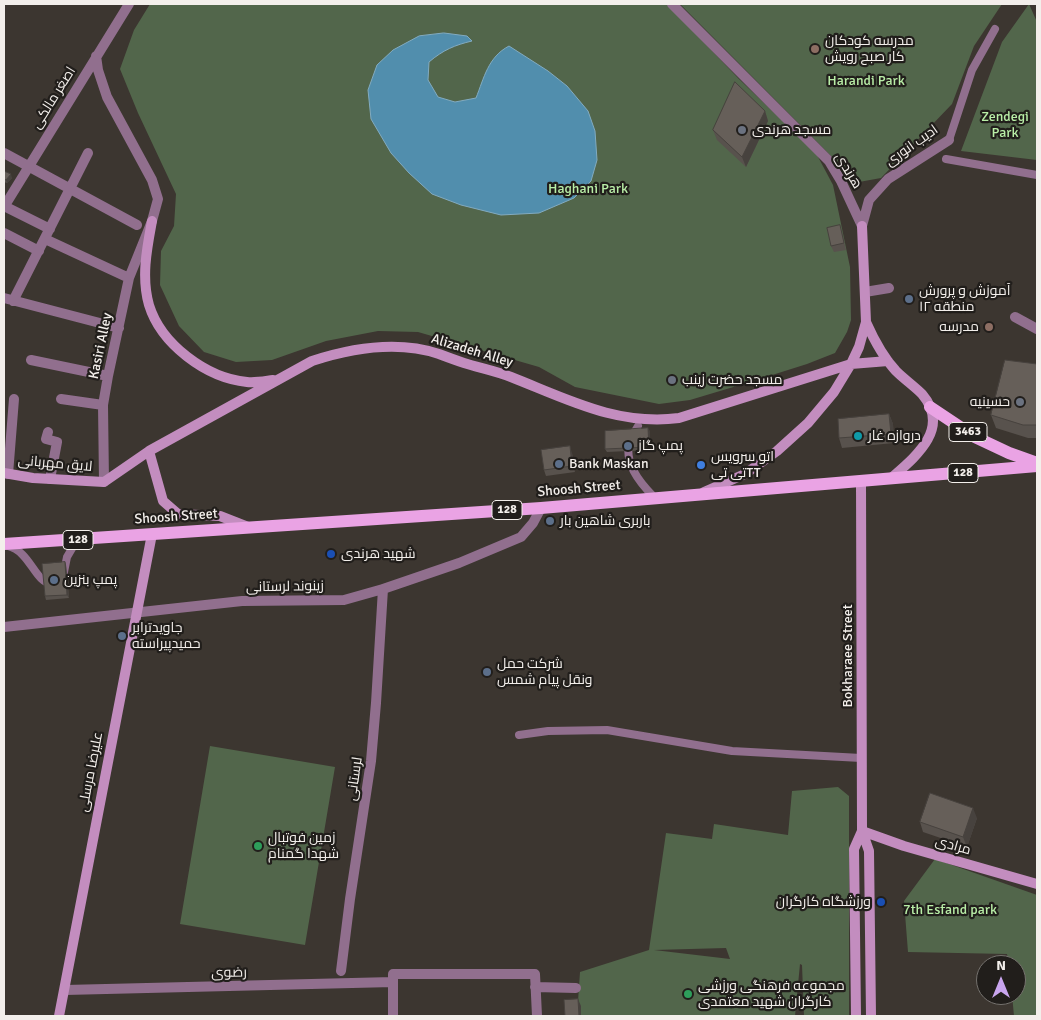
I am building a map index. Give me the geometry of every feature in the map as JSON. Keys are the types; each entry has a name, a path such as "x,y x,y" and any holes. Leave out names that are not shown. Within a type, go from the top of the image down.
{"main road":[{"name":"3463","path":"930,407 974,437 1037,465"},
{"name":"Shoosh Street","path":"4,544 541,508 1037,465"}],"street":[{"name":"اصغر مالکی","path":"4,206 8,191 28,167 128,4"},
{"name":"هرندی","path":"672,4 829,162 841,181 862,226 866,322 851,364 834,392 808,424 777,451 745,474 698,494"},
{"name":"Kasiri Alley","path":"96,56 98,70 107,97 156,190 158,200 152,221 128,278 108,376 103,405 104,482"},
{"name":"ادیب انوری","path":"862,226 869,200 888,179 949,140"},
{"path":"4,153 137,225"},
{"path":"88,153 39,251 9,300 119,328"},
{"path":"4,206 50,228"},
{"path":"152,221 146,255 147,290 149,304 156,321 165,335 201,367 248,382 277,380"},
{"path":"4,233 39,251"},
{"path":"45,239 128,278"},
{"path":"865,292 889,288"},
{"path":"1015,318 1037,329"},
{"name":"هرندی","path":"866,322 875,342 888,361 922,395 930,407"},
{"name":"Alizadeh Alley","path":"104,482 149,452 277,380 312,361 336,353 370,348 398,347 438,354 492,371 606,414 668,420 851,364 888,361"},
{"path":"31,360 108,376"},
{"path":"6,474 14,399"},
{"path":"61,400 103,405"},
{"name":"3463","path":"890,479 921,451 928,439 932,430 930,407"},
{"path":"48,432 46,439 58,442 50,479"},
{"path":"149,452 162,501 178,514 220,516 248,527"},
{"name":"لایق مهربانی","path":"6,474 104,482"},
{"name":"Bokharaee Street","path":"861,481 862,831 869,851 871,1016"},
{"name":"زینوند لرستانی","path":"4,627 137,614 242,601 344,600 459,563 521,537 533,523 541,508"},
{"name":"علیرضا مرسلی","path":"59,1016 152,534"},
{"name":"لرستانی","path":"341,971 371,761 383,589"},
{"name":"Bokharaee Street","path":"856,1016 854,850 862,831"},
{"name":"مرادی","path":"862,831 904,846 1037,884"},
{"path":"393,1016 393,974 534,974 536,1016"},
{"name":"رضوی","path":"65,990 393,982"},
{"path":"535,987 576,988"}],"lane":[{"name":"ادیب انوری","path":"949,140 972,70 995,29"},
{"path":"946,160 1037,175"},
{"path":"638,426 630,439 629,459 638,479 654,497"},
{"path":"4,544 21,551 44,582 58,584 62,580 67,557 77,540"},
{"path":"519,735 548,731 607,730 732,751 861,758"}],"green space":[{"name":"Haghani Park","path":"150,4 667,4 739,79 816,153 833,185 850,267 851,320 847,332 835,353 807,364 690,400 659,404 575,387 539,367 418,332 378,331 326,341 272,360 236,362 204,352 179,326 160,285 161,251 174,226 176,194 138,113 120,69 134,30"},
{"name":"Harandi Park","path":"680,4 1002,4 974,46 952,104 881,178 859,182 849,180 841,166"},
{"name":"Zendegi Park","path":"1029,4 1037,22 1037,160 961,151 1002,42"},
{"name":"زمین فوتبال شهدا گمنام","path":"210,746 335,767 305,945 180,924"},
{"path":"838,787 849,796 849,1016 804,1016 802,965 800,964 795,1016 577,1016 580,972 649,950 666,833 712,839 714,824 788,835 792,791","holes":["726,948 730,959 654,950"]},
{"name":"7th Esfand park","path":"935,859 1037,895 1037,1016 1014,1016 1013,1005 1026,1005 1026,955 908,952 904,901"}],"water":[{"path":"444,33 467,36 472,41 449,49 429,62 428,80 438,97 455,102 476,98 491,62 509,46 548,71 567,86 588,111 595,131 597,160 591,181 574,198 539,213 501,215 461,205 432,194 391,153 371,119 368,90 377,65 393,50 419,36"}],"building":[{"name":"مسجد هرندی","path":"735,82 765,111 742,157 713,130"},
{"path":"4,171 11,174 6,180 4,179"},
{"path":"840,225 844,243 831,246 827,228"},
{"name":"حسینیه","path":"1005,360 1037,364 1037,425 1023,425 991,415"},
{"path":"889,414 891,434 839,438 838,419"},
{"path":"648,428 649,447 605,449 605,431"},
{"name":"Bank Maskan","path":"570,446 572,466 544,470 541,450"},
{"path":"65,562 67,595 45,596 42,564"},
{"path":"930,793 973,808 963,837 920,822"},
{"path":"578,999 579,1016 565,1016 564,1000"}],"place":[{"name":"مدرسه کودکان کار صبح رویش","path":"815,49"},
{"name":"مسجد هرندی","path":"742,130"},
{"name":"آموزش و پرورش منطقه ۱۲","path":"909,299"},
{"name":"مدرسه","path":"989,327"},
{"name":"مسجد حضرت زینب","path":"672,380"},
{"name":"حسینیه","path":"1020,402"},
{"name":"دروازه غار","path":"858,436"},
{"name":"پمپ گاز","path":"628,446"},
{"name":"Bank Maskan","path":"559,464"},
{"name":"اتو سرویس تی تیTT","path":"701,465"},
{"name":"باربری شاهین بار","path":"550,521"},
{"name":"شهید هرندی","path":"331,554"},
{"name":"پمپ بنزین","path":"54,580"},
{"name":"جاویدترابر حمیدپیراسته","path":"122,636"},
{"name":"شرکت حمل ونقل پیام شمس","path":"487,672"},
{"name":"زمین فوتبال شهدا گمنام","path":"258,846"},
{"name":"ورزشگاه کارگران","path":"881,902"},
{"name":"مجموعه فرهنگی ورزشی کارگران شهید معتمدی","path":"688,994"}]}
